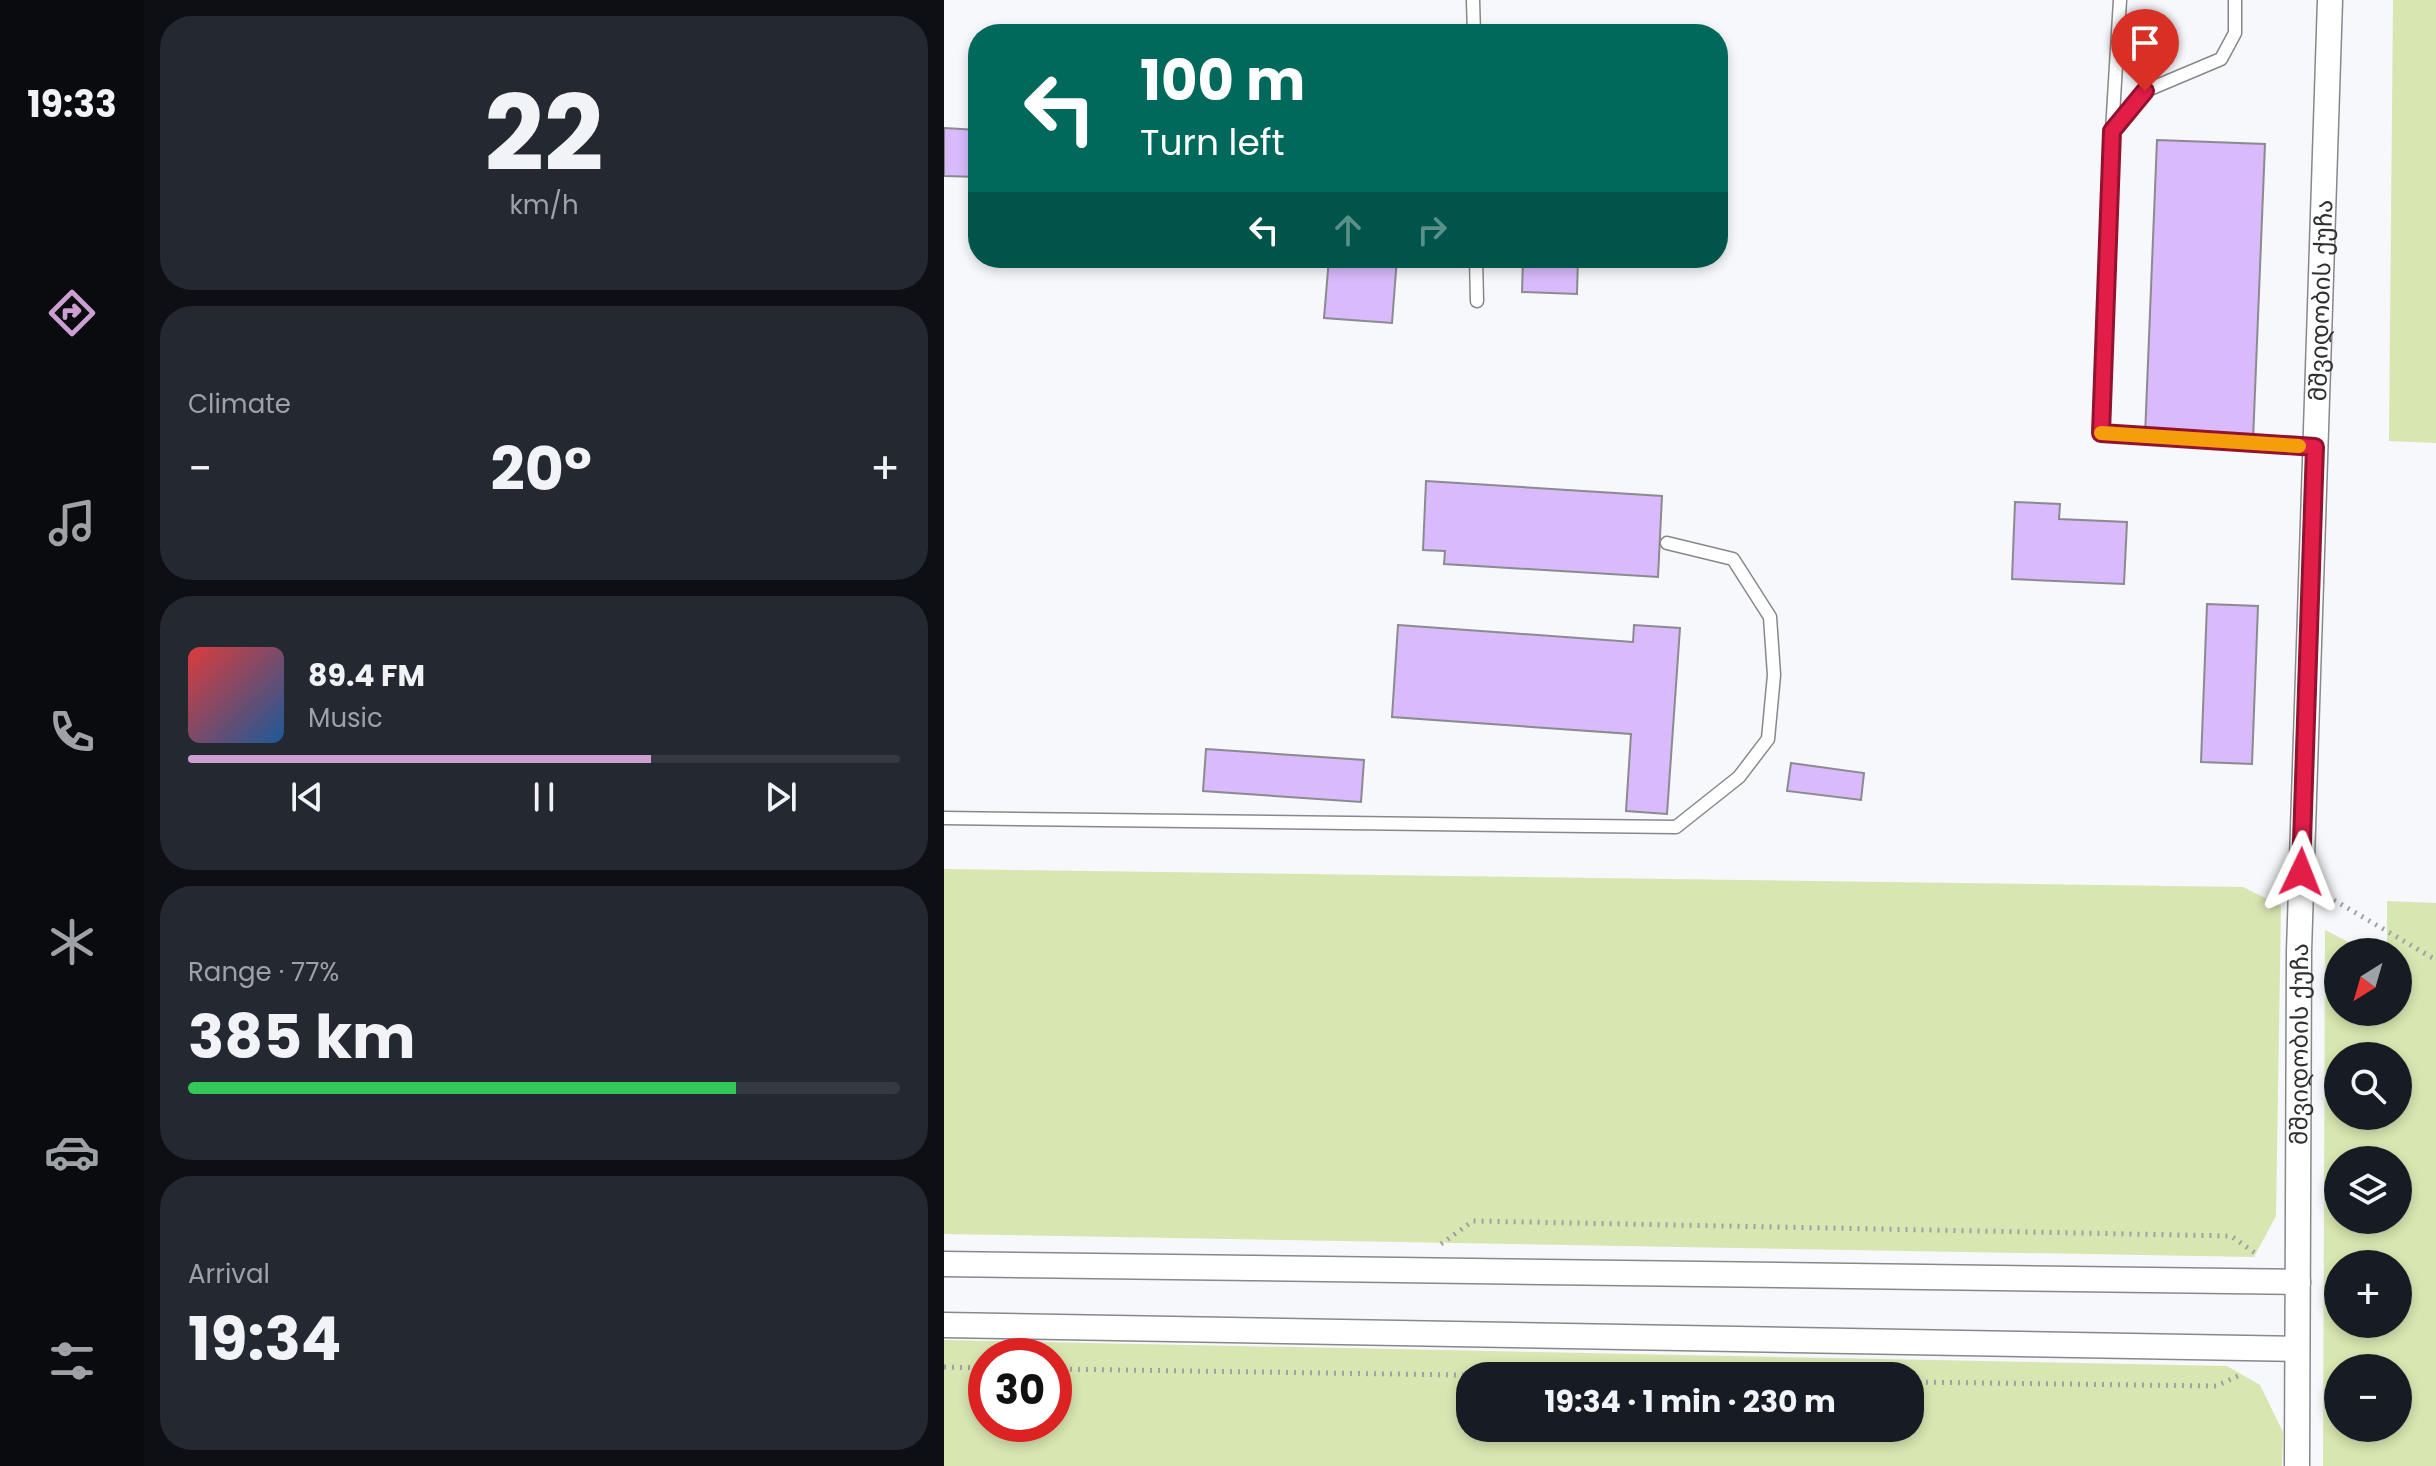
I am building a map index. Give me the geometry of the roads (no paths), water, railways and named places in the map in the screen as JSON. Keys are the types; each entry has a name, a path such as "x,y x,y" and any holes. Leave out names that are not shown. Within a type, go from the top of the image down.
{"street":[{"name":"მშვიდობის ქუჩა","path":"2297,1466 2301,872 2330,0"},
{"path":"944,1264 2298,1282"},
{"path":"944,1325 2297,1349"}],"lane":[{"path":"1473,0 1474,24"},
{"path":"2120,0 2101,433 2315,447"},
{"path":"2112,131 2145,91 2221,59 2235,33 2235,0"},
{"path":"1476,268 1477,301"},
{"path":"944,818 1676,827 1739,777 1768,739 1774,675 1770,617 1733,559 1667,543"}]}
